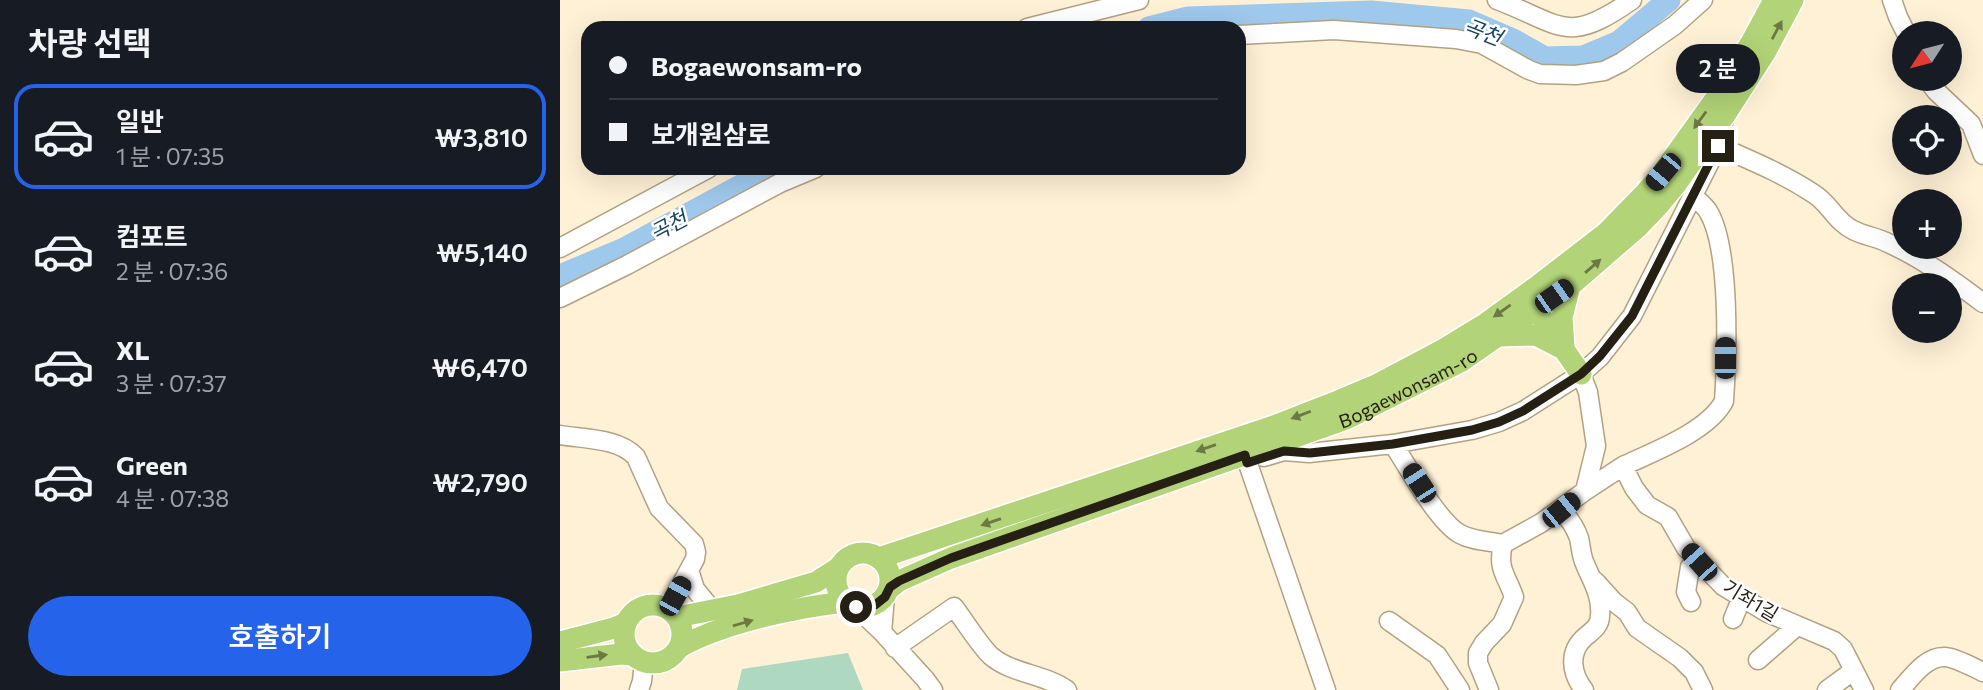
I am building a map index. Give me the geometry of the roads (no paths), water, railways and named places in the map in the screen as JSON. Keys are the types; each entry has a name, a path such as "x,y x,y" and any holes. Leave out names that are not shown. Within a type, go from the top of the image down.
{"main road":[{"name":"Bogaewonsam-ro","path":"560,661 621,653 656,663 667,660 680,647 709,633 767,617 825,604 863,608 875,605 899,581 951,558 1246,459 1346,419 1462,361 1498,336 1606,233 1663,172 1735,69 1774,0"},
{"name":"Bogaewonsam-ro","path":"560,642 626,623 633,613 643,607 655,605 672,613 713,611 816,583 856,553 868,553 879,558 1245,435 1376,385 1485,324 1570,286 1638,227 1677,183 1725,116 1766,51 1793,0"},
{"path":"1564,350 1562,317 1570,286"},
{"path":"1531,302 1581,374"},
{"path":"1498,336 1536,335 1564,350"},
{"path":"879,558 889,572 887,592"},
{"path":"838,568 836,585 841,596 851,605"},
{"path":"672,613 682,629 680,647"},
{"path":"626,623 625,640 638,658"}],"street":[{"path":"1055,21 1139,0"},
{"path":"1497,0 1544,22 1563,28 1577,28 1611,15 1632,0"},
{"path":"1246,35 1334,30 1456,39 1482,44 1540,74 1576,75 1604,71 1622,62 1675,25 1703,0"},
{"path":"1892,0 1901,21"},
{"path":"1936,91 1971,124 1983,155"},
{"path":"1326,690 1246,459 1284,451 1310,453 1393,444 1472,430 1523,411 1581,374 1600,356 1632,316 1718,146 1725,116"},
{"path":"1718,146 1817,195 1842,223 1852,230 1907,252 1983,303"},
{"path":"560,248 696,175"},
{"path":"560,298 799,175"},
{"path":"1393,444 1444,521 1458,533 1472,539 1503,544 1561,510 1623,466 1693,433 1719,411 1724,401 1724,275 1715,228 1707,211 1693,195"},
{"path":"1581,374 1588,393 1596,446 1585,491"},
{"path":"560,435 612,443 631,451 659,508 694,544 695,559 672,613"},
{"name":"기좌1길","path":"1623,466 1634,488 1647,505 1668,517 1686,548 1723,586 1766,612 1833,641 1843,649 1860,683"},
{"path":"1561,510 1570,519 1578,537 1583,562 1593,579 1627,612 1637,628 1680,658 1694,672 1703,690"},
{"path":"1489,690 1478,663 1478,653 1502,624 1514,597 1503,574 1500,557 1503,544"},
{"path":"1691,602 1686,592 1690,567 1699,562"},
{"path":"689,570 695,589 713,611"},
{"path":"1584,690 1574,672 1572,660 1577,646 1594,630 1601,618 1599,597 1593,579"},
{"path":"882,632 887,592"},
{"path":"1733,619 1741,597"},
{"path":"851,605 882,632 933,690"},
{"path":"895,648 954,607 991,656 1008,666 1044,678 1068,690"},
{"path":"1389,621 1437,655 1460,690"},
{"path":"1758,660 1797,626"},
{"path":"1900,690 1932,659 1946,657 1983,671"},
{"path":"638,658 642,681 639,690"},
{"path":"1826,690 1860,683 1882,690"}],"waterway":[{"name":"곡천","path":"1176,21 1188,18 1371,12 1469,21 1513,40 1545,58 1583,57 1619,42 1669,0"},
{"name":"곡천","path":"560,276 624,249 761,175"}]}
